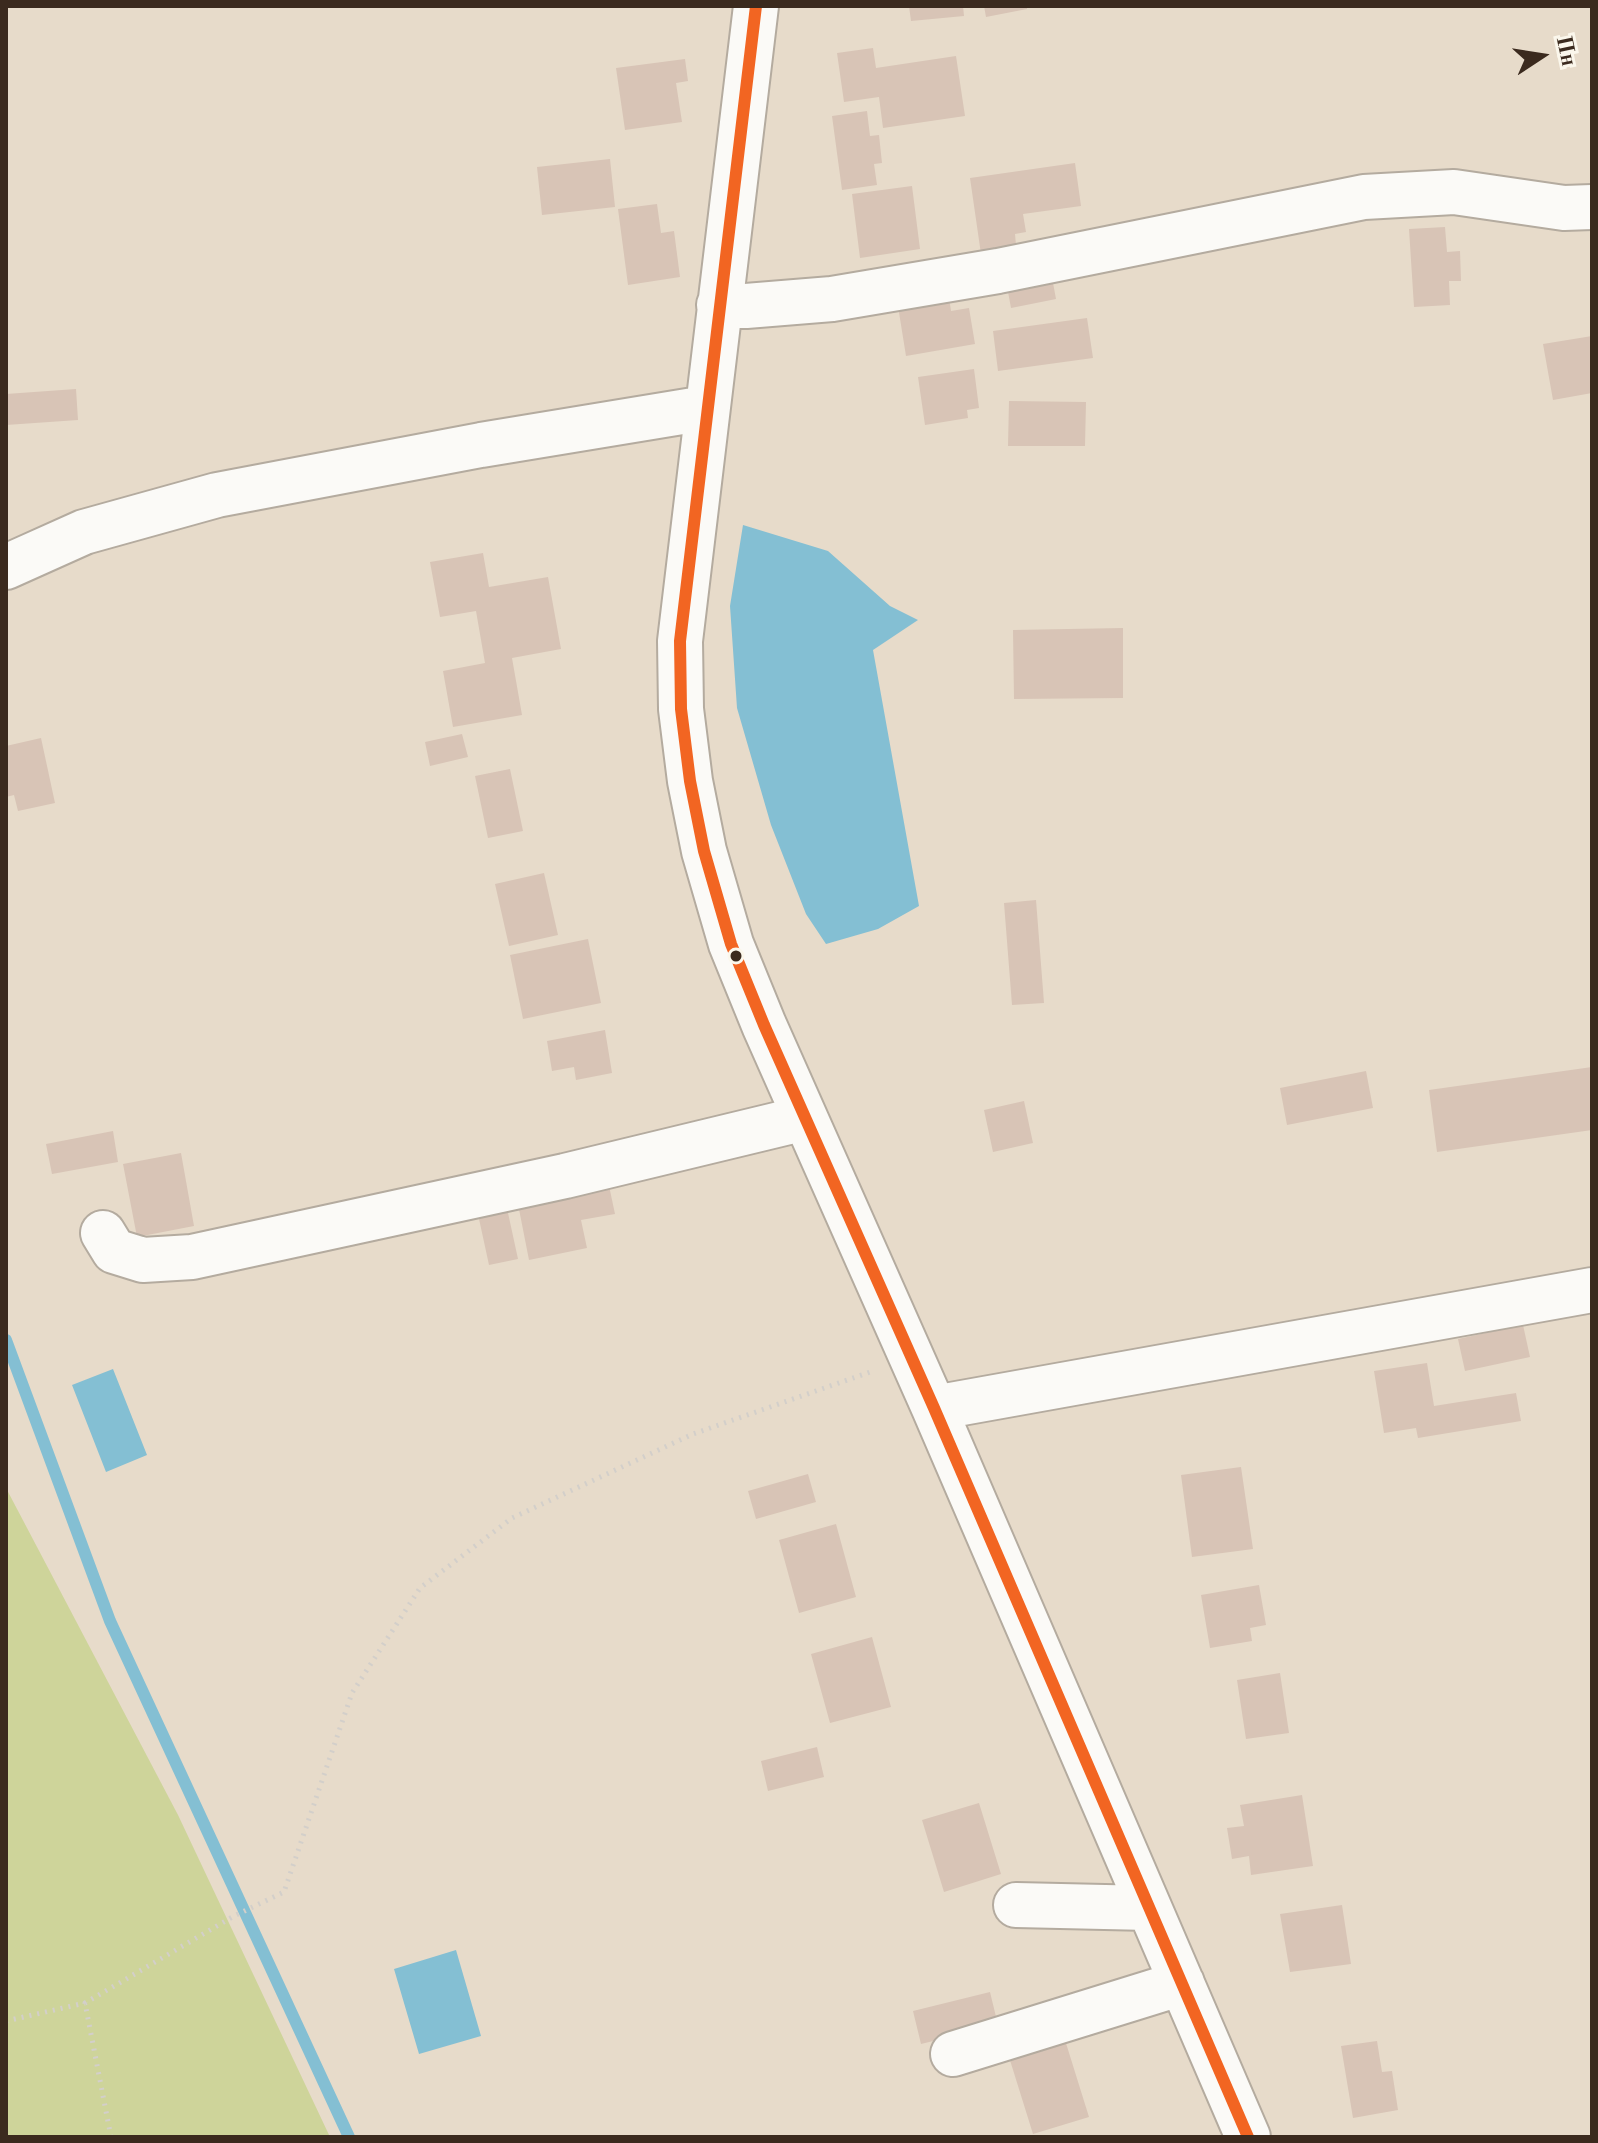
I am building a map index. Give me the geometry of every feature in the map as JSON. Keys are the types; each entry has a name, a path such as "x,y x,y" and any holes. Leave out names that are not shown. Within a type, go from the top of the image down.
{"street":[{"path":"756,6 680,641 681,709 690,781 704,851 731,944 1248,2137"},
{"path":"719,305 746,306 832,299 892,289 998,271 1364,197 1454,192 1564,208 1592,207"},
{"path":"6,567 84,532 217,495 481,445 706,408"},
{"path":"103,1233 114,1251 143,1260 192,1257 565,1176 805,1118"},
{"path":"934,1408 1592,1290"},
{"path":"1016,1905 1149,1908"},
{"path":"953,2054 1182,1983"}],"path":[{"path":"6,2021 85,2003 234,1916 284,1892 352,1693 420,1588 512,1518 693,1434 912,1359"},
{"path":"85,2003 111,2137"}],"green space":[{"path":"6,1488 178,1815 330,2137 6,2137"}],"water":[{"path":"743,525 828,551 890,606 918,620 873,650 919,906 878,929 826,944 806,914 771,825 737,708 730,606"},
{"path":"113,1369 147,1455 106,1472 72,1385"},
{"path":"456,1950 481,2036 419,2054 394,1969"}],"building":[{"path":"909,6 963,6 964,16 911,21"},
{"path":"984,6 1027,6 1027,9 986,17"},
{"path":"873,48 876,68 956,56 965,116 883,128 879,97 844,102 837,53"},
{"path":"685,59 688,81 676,83 682,122 625,130 616,68"},
{"path":"867,111 870,136 879,135 882,163 874,164 877,185 842,190 832,116"},
{"path":"610,159 615,207 542,215 537,167"},
{"path":"1075,163 1081,206 1023,214 1026,232 1015,234 1017,256 982,261 970,178"},
{"path":"912,186 920,249 860,258 852,194"},
{"path":"657,204 661,233 674,231 680,277 628,285 618,209"},
{"path":"1445,227 1447,252 1460,251 1461,281 1449,281 1450,305 1414,307 1409,229"},
{"path":"1051,272 1056,299 1011,308 1006,281"},
{"path":"948,291 951,311 969,308 975,344 906,356 897,300"},
{"path":"1087,318 1093,358 998,371 993,331"},
{"path":"1592,336 1592,393 1553,400 1543,344"},
{"path":"974,369 979,408 967,410 968,418 925,425 918,377"},
{"path":"76,389 78,420 6,425 6,394"},
{"path":"1009,401 1086,402 1085,446 1008,446"},
{"path":"483,553 489,587 548,577 561,649 512,658 522,715 453,727 443,671 485,663 476,611 440,617 430,562"},
{"path":"1123,628 1123,698 1014,699 1013,630"},
{"path":"462,734 468,757 430,766 425,742"},
{"path":"41,738 55,803 18,811 14,795 6,797 6,746"},
{"path":"510,769 523,831 488,838 475,776"},
{"path":"544,873 558,935 509,946 495,884"},
{"path":"1036,900 1044,1003 1012,1005 1004,903"},
{"path":"588,939 601,1003 523,1019 510,955"},
{"path":"605,1030 612,1073 576,1080 574,1067 552,1071 547,1041"},
{"path":"1592,1067 1592,1130 1437,1152 1429,1090"},
{"path":"1366,1071 1373,1108 1287,1125 1280,1088"},
{"path":"1024,1101 1033,1143 993,1152 984,1110"},
{"path":"113,1131 118,1162 52,1174 46,1144"},
{"path":"181,1153 194,1226 137,1237 123,1164"},
{"path":"608,1181 615,1214 581,1220 587,1248 529,1260 517,1199"},
{"path":"505,1199 518,1259 489,1265 476,1205"},
{"path":"1523,1325 1530,1357 1465,1371 1458,1339"},
{"path":"1427,1363 1434,1406 1516,1393 1521,1421 1418,1438 1416,1428 1384,1433 1374,1371"},
{"path":"1241,1467 1253,1549 1192,1557 1181,1475"},
{"path":"808,1474 816,1502 756,1519 748,1491"},
{"path":"836,1524 856,1597 799,1613 779,1540"},
{"path":"1259,1585 1266,1625 1250,1628 1252,1641 1210,1648 1201,1595"},
{"path":"872,1637 891,1707 830,1723 811,1654"},
{"path":"1280,1673 1289,1733 1246,1739 1237,1680"},
{"path":"817,1747 824,1777 768,1791 761,1761"},
{"path":"1302,1795 1313,1866 1251,1875 1249,1856 1232,1859 1227,1828 1244,1826 1240,1805"},
{"path":"979,1803 1001,1874 944,1892 922,1820"},
{"path":"1342,1905 1351,1964 1290,1972 1280,1914"},
{"path":"990,1992 998,2025 921,2044 913,2011"},
{"path":"1065,2040 1089,2117 1033,2134 1009,2057"},
{"path":"1377,2041 1382,2072 1392,2071 1398,2110 1353,2118 1341,2046"}],"waterway":[{"path":"6,1340 110,1621 349,2137"}],"transit line":[{"path":"756,6 680,641 681,709 690,781 704,851 731,944 764,1025 934,1408 1248,2137"}]}
